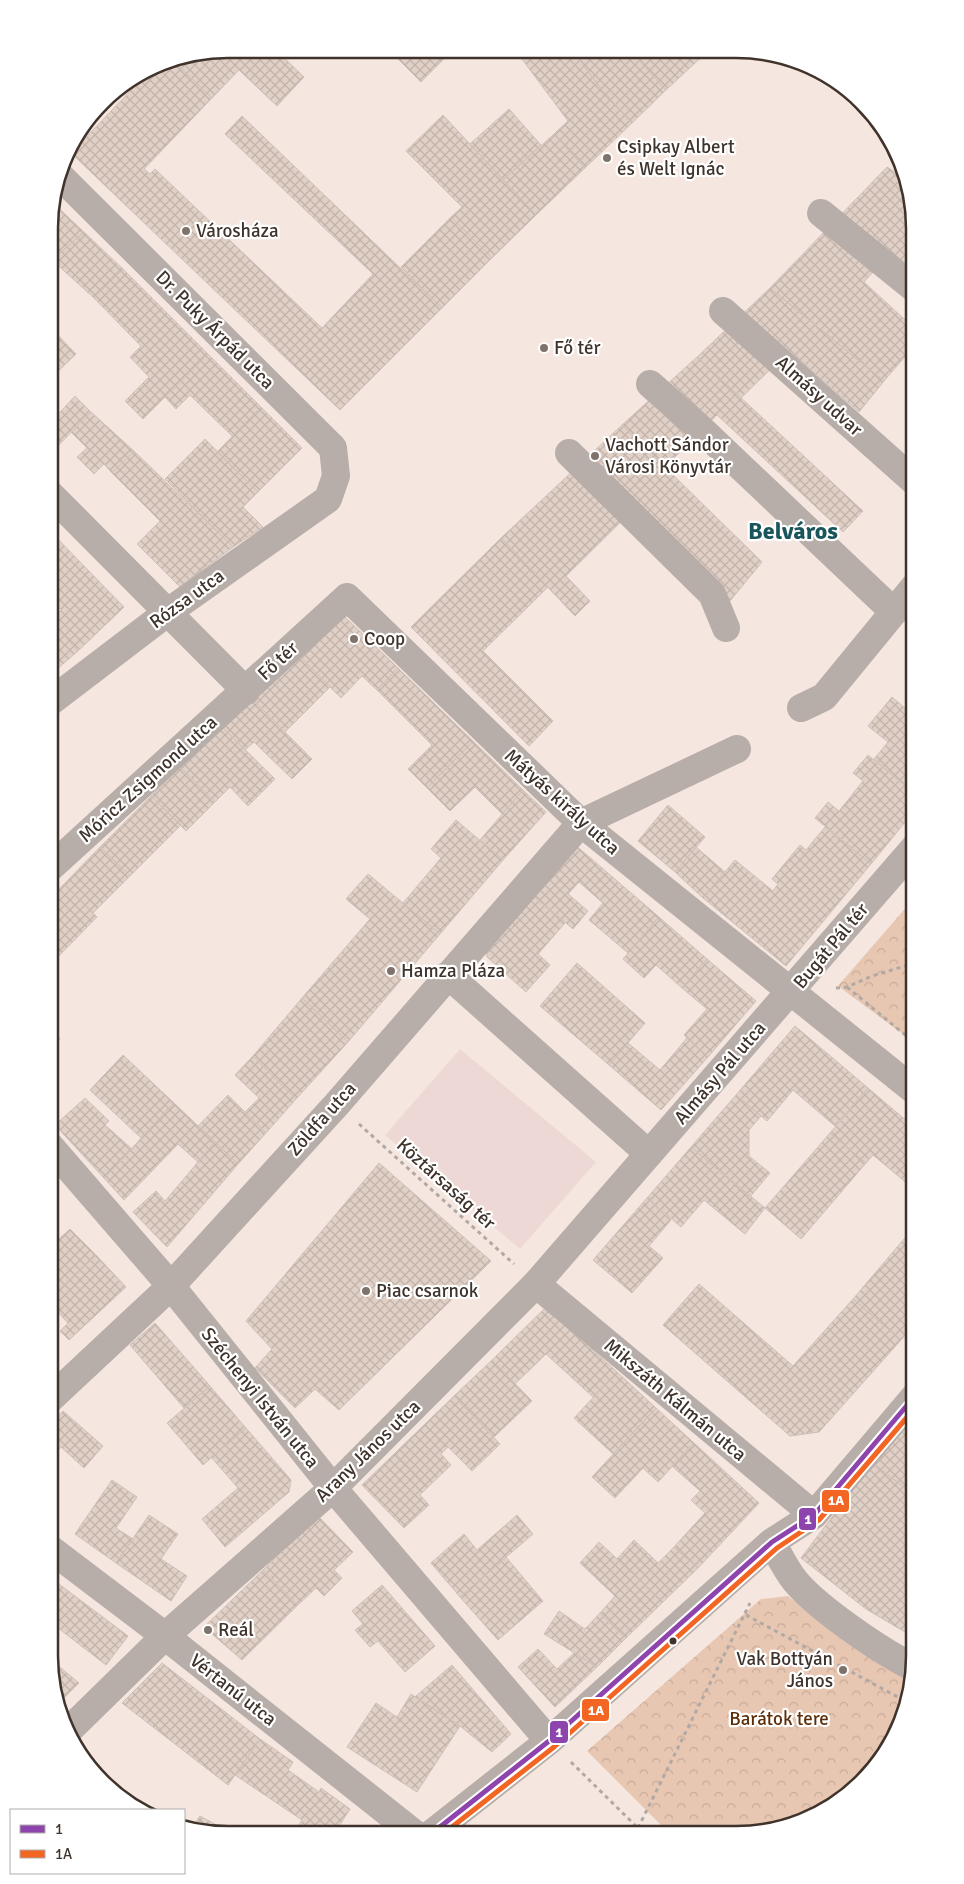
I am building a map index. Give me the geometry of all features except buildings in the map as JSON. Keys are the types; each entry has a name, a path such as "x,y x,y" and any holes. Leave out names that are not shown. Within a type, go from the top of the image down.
{"street":[{"name":"Dr. Puky Árpád utca","path":"64,180 333,448 336,476 328,499"},
{"path":"821,213 906,282"},
{"name":"Almásy udvar","path":"722,311 906,474"},
{"path":"650,384 702,430 894,612"},
{"path":"569,453 712,594 726,628"},
{"name":"Rózsa utca","path":"58,696 168,612 328,499"},
{"name":"Fő tér","path":"58,502 246,690 346,597"},
{"name":"Mátyás király utca","path":"346,597 581,823 790,993"},
{"path":"801,708 824,697 906,597"},
{"name":"Móricz Zsigmond utca","path":"58,861 246,690"},
{"path":"581,823 737,749"},
{"name":"Zöldfa utca","path":"58,1392 171,1286 336,1104 581,823"},
{"name":"Bugát Pál tér","path":"906,858 790,993 906,1084"},
{"path":"448,975 649,1154"},
{"name":"Almásy Pál utca","path":"649,1154 790,993"},
{"name":"Arany János utca","path":"73,1726 165,1636 332,1488 536,1284 649,1154"},
{"name":"Széchenyi István utca","path":"58,1155 171,1286 332,1488 549,1741"},
{"name":"Mikszáth Kálmán utca","path":"536,1284 814,1515"},
{"path":"441,1826 549,1741 772,1542 814,1515 906,1407"},
{"path":"772,1542 796,1582 823,1606 899,1661 906,1664"},
{"name":"Vértanú utca","path":"58,1555 165,1636 405,1826"}],"path":[{"path":"790,993 847,987 872,976 906,966"},
{"path":"847,987 906,1036"},
{"name":"Köztársaság tér","path":"336,1104 536,1284"},
{"path":"639,1826 746,1614 752,1596"},
{"path":"746,1614 901,1698"},
{"path":"549,1741 636,1826"}],"shaded area":[{"path":"460,1049 596,1162 520,1249 385,1135"}],"green space":[{"path":"906,907 906,1036 838,986"},
{"name":"Barátok tere","path":"788,1596 844,1640 905,1677 897,1711 889,1732 871,1760 849,1784 831,1798 812,1809 791,1817 759,1825 662,1826 587,1751 761,1599"}],"transit line":[{"name":"1","path":"441,1826 549,1741 772,1542 814,1515 906,1407"},
{"name":"1A","path":"453,1826 554,1747 777,1548 819,1520 906,1418"}],"place":[{"name":"Csipkay Albert és Welt Ignác","path":"607,158"},
{"name":"Városháza","path":"186,231"},
{"name":"Fő tér","path":"544,348"},
{"name":"Vachott Sándor Városi Könyvtár","path":"595,456"},
{"name":"Coop","path":"354,639"},
{"name":"Hamza Pláza","path":"391,971"},
{"name":"Piac csarnok","path":"366,1291"},
{"name":"Reál","path":"208,1630"},
{"name":"Vak Bottyán János","path":"843,1670"}],"district":[{"name":"Belváros","path":"793,531"}]}
